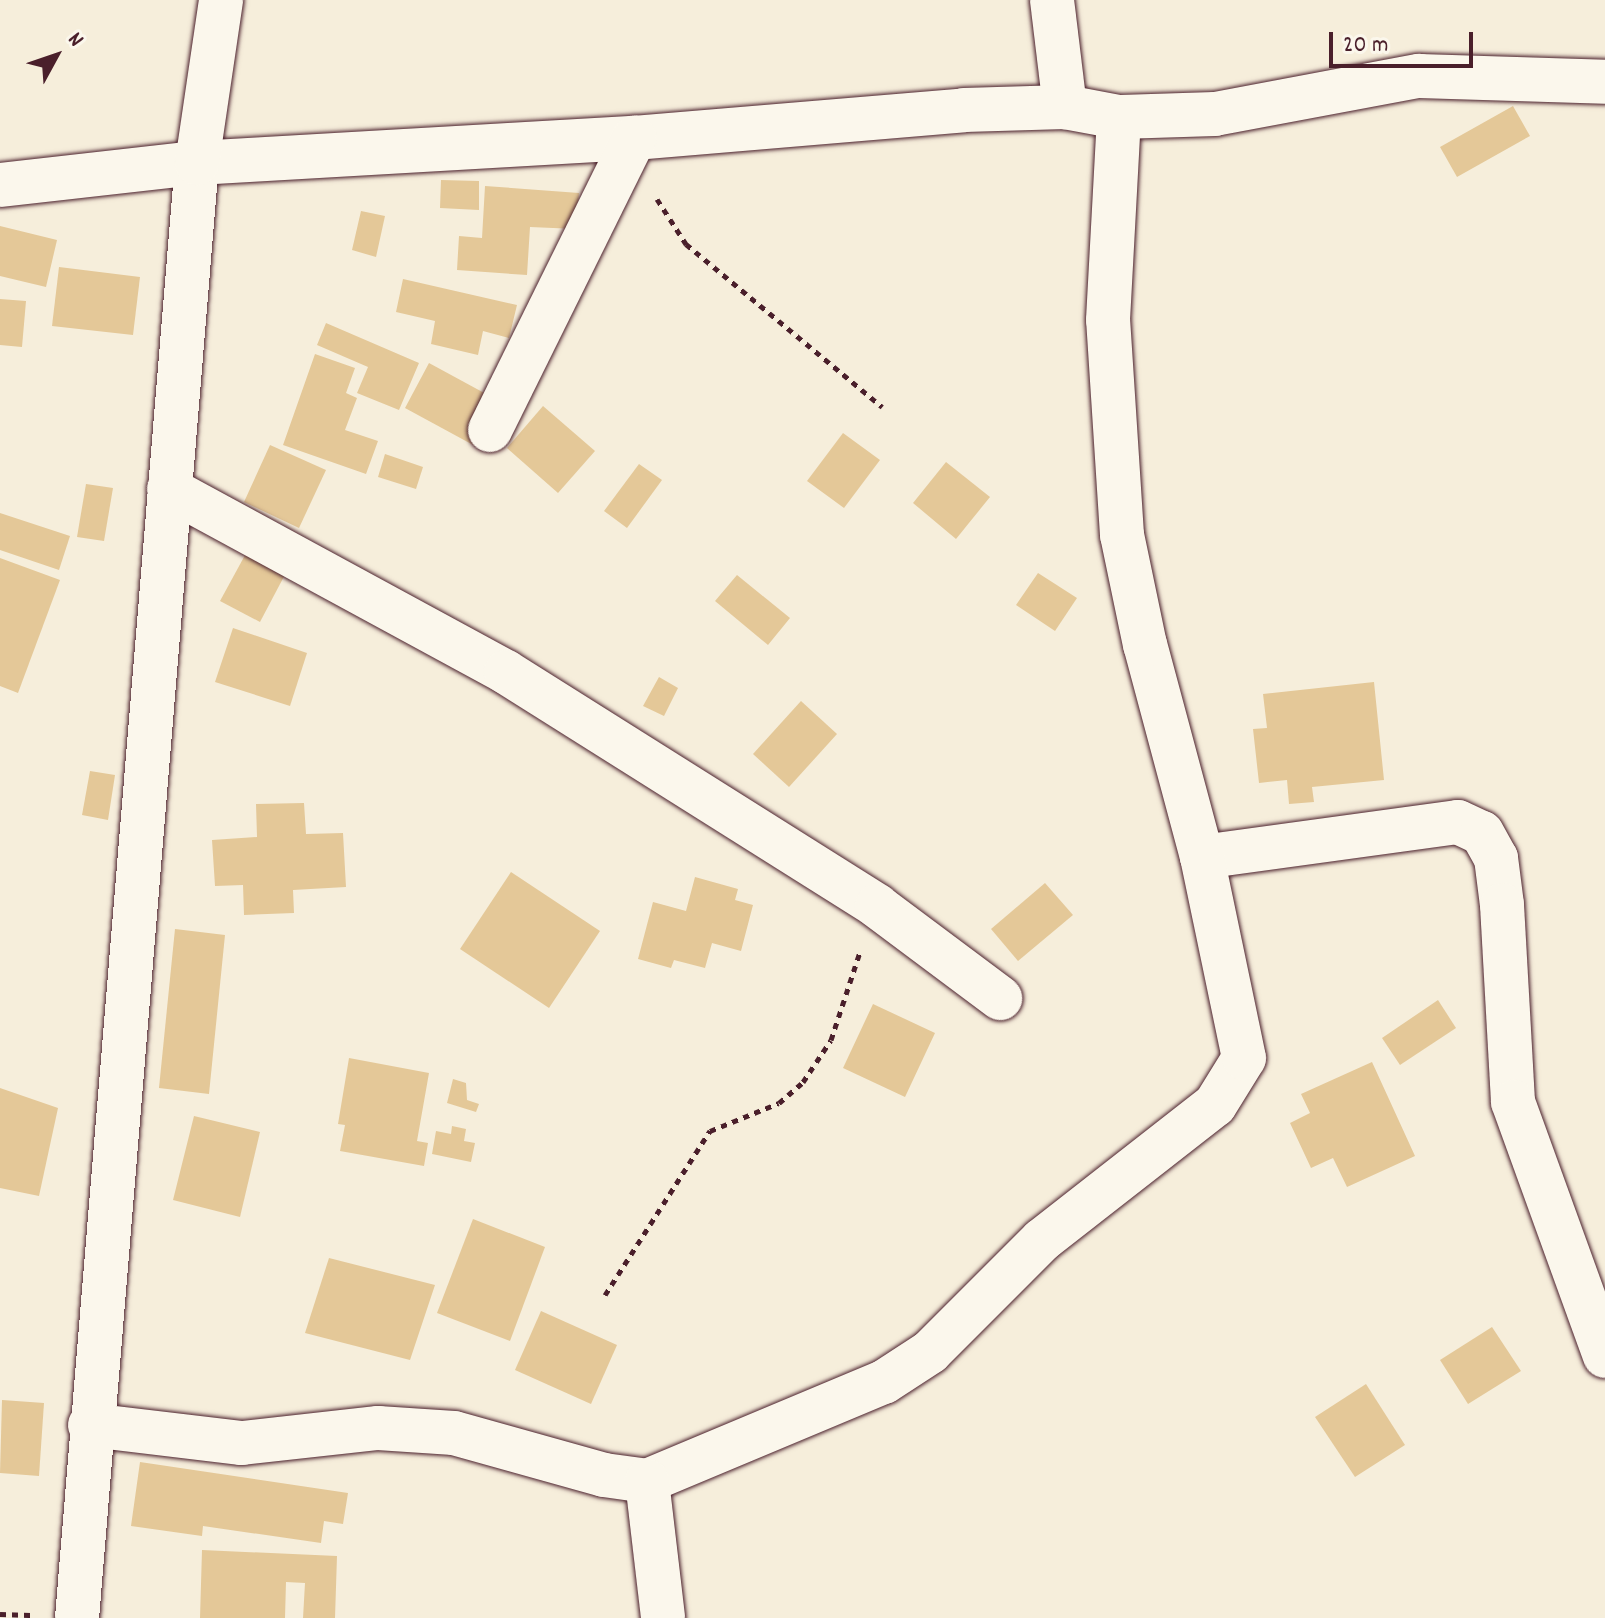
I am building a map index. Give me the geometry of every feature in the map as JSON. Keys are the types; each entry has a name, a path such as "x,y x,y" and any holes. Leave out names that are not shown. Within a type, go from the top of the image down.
{"street":[{"path":"77,1618 90,1425 197,163 221,0"},
{"path":"1052,0 1065,107"},
{"path":"0,185 197,163 630,148 964,110 1065,107 1119,117 1215,114 1419,76 1605,82"},
{"path":"90,1425 242,1443 378,1428 454,1433 604,1475 647,1481 896,1375 930,1352 1042,1240 1215,1105 1244,1058 1202,857 1145,645 1122,535 1108,320 1119,117"},
{"path":"490,430 630,148"},
{"path":"169,489 506,672 877,906 1000,998"},
{"path":"1202,857 1458,822 1482,833 1496,858 1502,905 1513,1102 1605,1356"},
{"path":"647,1481 663,1618"}],"path":[{"path":"630,148 686,244 882,407"},
{"path":"605,1295 710,1131 779,1103 821,1056 877,906"}],"building":[{"path":"1513,106 1530,136 1457,177 1440,147"},
{"path":"441,180 479,181 479,210 440,208"},
{"path":"485,186 579,193 576,229 530,227 527,275 457,270 459,236 482,238"},
{"path":"361,211 385,216 376,257 352,250"},
{"path":"0,226 57,240 46,287 0,276"},
{"path":"59,267 140,277 133,335 52,326"},
{"path":"403,279 517,305 509,338 483,331 478,355 431,344 435,321 396,312"},
{"path":"0,299 26,301 22,347 0,345"},
{"path":"326,323 419,363 399,410 357,393 368,367 317,345"},
{"path":"315,354 355,368 346,393 357,398 345,430 378,441 366,474 283,445"},
{"path":"429,363 499,401 475,446 405,408"},
{"path":"543,406 595,451 558,493 507,448"},
{"path":"843,433 880,460 844,508 807,481"},
{"path":"270,445 326,470 299,528 244,502"},
{"path":"385,454 423,467 416,489 378,477"},
{"path":"946,462 990,497 956,539 913,503"},
{"path":"639,464 662,480 627,528 604,511"},
{"path":"86,484 113,488 104,541 77,537"},
{"path":"0,513 70,536 59,570 0,550"},
{"path":"250,546 289,567 260,622 220,601"},
{"path":"0,558 60,580 18,693 0,686"},
{"path":"1038,573 1077,598 1055,631 1016,605"},
{"path":"737,575 790,618 768,645 715,601"},
{"path":"233,628 307,653 290,706 215,682"},
{"path":"659,677 678,688 664,716 643,706"},
{"path":"1374,682 1384,780 1312,787 1314,802 1289,804 1287,780 1259,783 1253,729 1267,728 1263,694"},
{"path":"801,701 837,734 789,787 753,754"},
{"path":"90,771 115,775 108,820 82,815"},
{"path":"304,803 306,834 343,833 346,887 293,890 294,913 244,915 243,885 215,886 212,840 257,837 256,804"},
{"path":"511,872 600,931 549,1008 460,949"},
{"path":"695,877 738,889 735,900 753,905 741,951 712,943 705,968 674,960 671,968 638,959 653,902 686,911"},
{"path":"1045,883 1073,915 1018,961 991,929"},
{"path":"175,929 225,935 209,1094 159,1088"},
{"path":"1438,1000 1456,1028 1400,1065 1382,1038"},
{"path":"873,1004 935,1033 905,1097 843,1068"},
{"path":"349,1058 429,1073 417,1141 428,1143 424,1166 340,1151 345,1125 338,1124"},
{"path":"1372,1062 1415,1156 1347,1187 1333,1158 1311,1168 1290,1123 1310,1113 1301,1094"},
{"path":"453,1079 466,1083 467,1100 479,1104 476,1112 447,1103"},
{"path":"0,1088 58,1108 39,1196 0,1188"},
{"path":"194,1116 260,1132 240,1217 173,1200"},
{"path":"452,1126 466,1129 464,1141 475,1143 471,1162 432,1154 436,1131 451,1134"},
{"path":"473,1219 545,1247 510,1341 437,1313"},
{"path":"329,1258 435,1285 410,1360 305,1333"},
{"path":"541,1311 617,1345 591,1404 515,1370"},
{"path":"1492,1327 1521,1371 1468,1404 1440,1360"},
{"path":"1366,1384 1405,1445 1355,1477 1315,1417"},
{"path":"2,1400 44,1403 39,1476 0,1473"},
{"path":"140,1462 348,1493 343,1524 324,1521 321,1543 203,1526 202,1536 131,1526"},
{"path":"202,1550 337,1556 335,1618 303,1618 305,1583 286,1582 285,1618 200,1618"}]}
